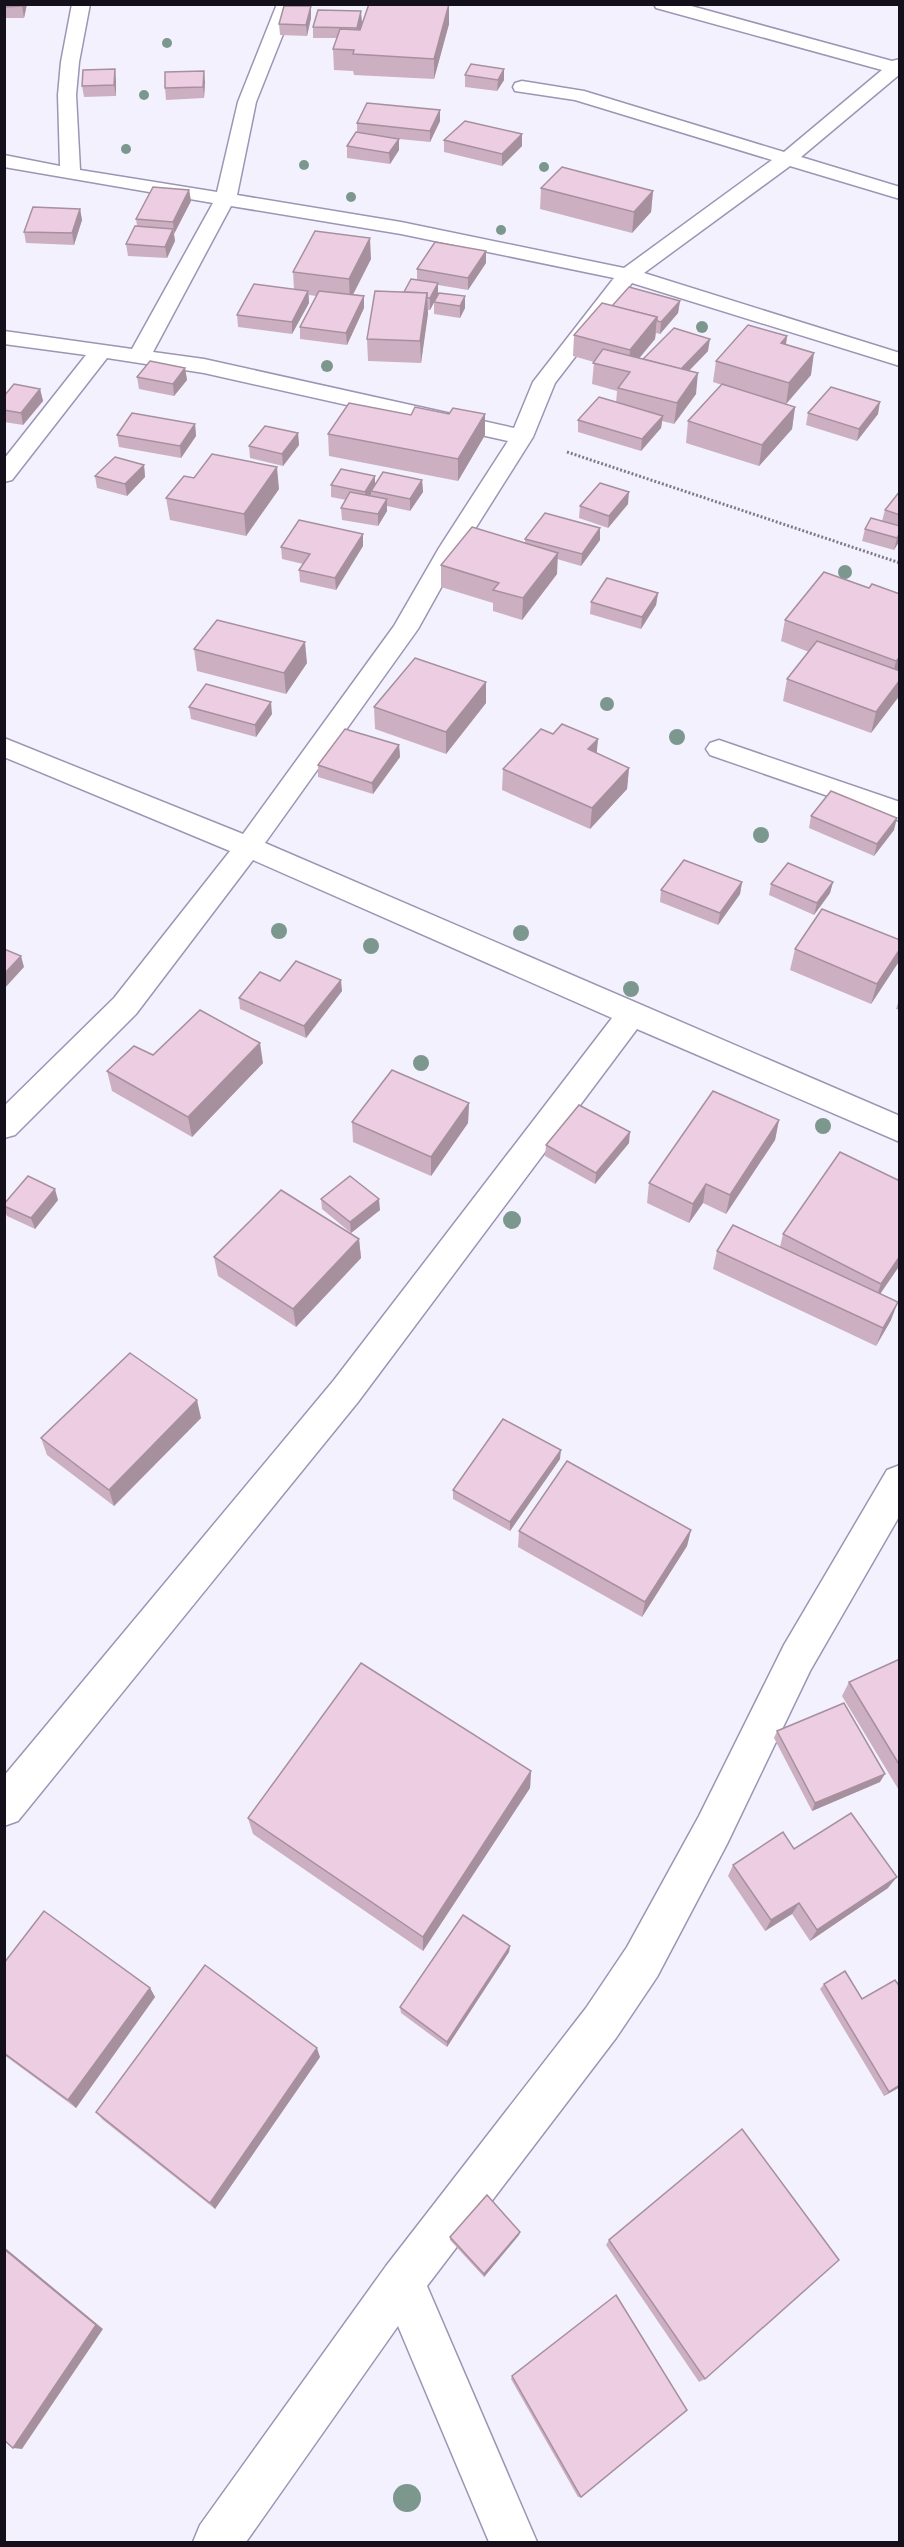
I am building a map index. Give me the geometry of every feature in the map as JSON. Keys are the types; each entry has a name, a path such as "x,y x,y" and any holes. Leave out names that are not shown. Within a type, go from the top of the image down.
{"street":[{"path":"70,174 68,95 70,62 81,4"},
{"path":"139,357 226,198 247,102 286,4"},
{"path":"662,4 898,67"},
{"path":"4,1126 124,1006 249,847 405,629 451,548 522,437 544,382 628,275 788,158 898,67"},
{"path":"522,87 577,95 900,193"},
{"path":"4,160 70,174 401,228 628,275 900,360"},
{"path":"4,337 204,366 522,437"},
{"path":"4,475 101,351"},
{"path":"4,747 249,847 900,1130"},
{"path":"719,749 900,812"},
{"path":"4,1807 346,1391 631,1015"},
{"path":"217,2542 402,2282 601,2023 642,1962 713,1830 797,1658 900,1481"},
{"path":"402,2282 513,2542"}],"path":[{"path":"522,437 900,563"}],"building":[{"path":"4,4 23,4 22,6 4,7"},
{"path":"369,4 449,4 434,59 353,54 354,50 333,49 340,29 360,30"},
{"path":"284,6 311,6 306,25 279,24"},
{"path":"318,10 361,11 357,28 313,27"},
{"path":"471,64 504,69 498,80 465,75"},
{"path":"115,69 114,85 82,86 83,70"},
{"path":"204,71 203,87 165,88 165,72"},
{"path":"367,103 440,110 430,131 357,123"},
{"path":"465,121 522,134 502,154 444,140"},
{"path":"356,132 399,139 389,153 347,146"},
{"path":"562,167 653,191 634,212 541,188"},
{"path":"153,187 189,190 173,222 136,219"},
{"path":"33,207 80,209 72,233 24,232"},
{"path":"135,226 173,229 165,247 126,244"},
{"path":"315,231 370,238 349,279 293,272"},
{"path":"435,242 486,251 468,278 417,269"},
{"path":"411,279 438,283 430,298 427,298 427,293 404,292"},
{"path":"254,284 308,291 292,322 237,315"},
{"path":"629,287 680,301 661,322 657,321 657,317 612,306"},
{"path":"319,291 364,296 346,333 300,327"},
{"path":"375,291 427,293 420,341 367,339"},
{"path":"439,293 465,296 460,306 434,302"},
{"path":"602,303 657,317 630,350 574,335"},
{"path":"748,325 787,336 781,343 814,353 789,383 716,361"},
{"path":"674,328 710,339 681,369 643,359"},
{"path":"603,349 698,373 677,403 618,388 630,372 593,363"},
{"path":"150,361 185,368 173,384 137,377"},
{"path":"14,384 40,389 21,413 4,410 4,396"},
{"path":"722,384 795,407 762,445 688,421"},
{"path":"831,387 880,402 859,429 808,413"},
{"path":"599,397 663,416 642,439 578,420"},
{"path":"349,403 411,415 415,407 449,414 453,408 485,414 458,459 328,434"},
{"path":"132,413 195,424 180,446 117,435"},
{"path":"265,426 298,433 282,454 249,446"},
{"path":"212,454 277,467 244,514 166,498 184,476 194,478"},
{"path":"115,457 144,465 125,484 95,476"},
{"path":"341,469 375,476 365,492 331,485"},
{"path":"383,472 422,480 410,499 371,491"},
{"path":"600,483 629,492 609,516 580,506"},
{"path":"900,491 900,515 885,510"},
{"path":"350,492 387,499 378,514 341,508"},
{"path":"545,513 600,528 582,554 525,539"},
{"path":"871,518 900,526 897,538 865,529"},
{"path":"299,520 363,534 335,578 299,570 310,554 281,547"},
{"path":"472,527 558,553 523,598 493,590 499,583 441,565"},
{"path":"824,572 869,588 872,584 900,594 900,657 896,661 785,620"},
{"path":"607,578 658,593 642,617 591,602"},
{"path":"217,620 305,642 284,673 194,649"},
{"path":"817,641 900,671 900,680 876,712 787,679"},
{"path":"415,658 486,682 446,732 374,707"},
{"path":"206,684 271,702 255,725 189,707"},
{"path":"562,724 598,739 588,749 629,768 592,808 503,769 541,729 553,734"},
{"path":"345,729 399,745 372,783 318,765"},
{"path":"831,791 897,818 877,844 811,816"},
{"path":"684,860 742,882 720,913 661,890"},
{"path":"788,863 833,882 817,903 771,884"},
{"path":"822,909 900,940 900,949 877,984 795,949"},
{"path":"4,949 21,956 4,974"},
{"path":"296,961 341,980 304,1026 239,998 260,972 280,981"},
{"path":"200,1010 260,1043 188,1117 107,1071 134,1046 153,1055"},
{"path":"392,1070 469,1103 431,1157 352,1122"},
{"path":"713,1091 779,1120 730,1195 706,1184 693,1204 649,1183"},
{"path":"579,1105 630,1132 596,1173 546,1145"},
{"path":"840,1152 900,1181 900,1256 881,1284 783,1234"},
{"path":"28,1176 55,1189 31,1218 4,1206"},
{"path":"350,1176 379,1199 350,1222 321,1199"},
{"path":"281,1190 359,1239 293,1309 214,1257"},
{"path":"733,1225 898,1302 883,1328 717,1251"},
{"path":"130,1353 197,1400 109,1490 41,1438"},
{"path":"503,1419 561,1450 510,1522 453,1490"},
{"path":"567,1461 691,1530 645,1602 519,1531"},
{"path":"900,1659 900,1766 849,1682"},
{"path":"361,1663 531,1771 423,1937 248,1818"},
{"path":"844,1703 885,1774 815,1803 777,1731"},
{"path":"851,1813 897,1877 817,1930 799,1903 771,1920 733,1865 783,1832 794,1849"},
{"path":"44,1911 150,1988 68,2100 4,2053 4,1963"},
{"path":"463,1915 510,1946 447,2042 400,2007"},
{"path":"205,1965 317,2048 210,2203 96,2112"},
{"path":"845,1971 862,1999 895,1980 900,1987 900,2085 889,2092 824,1984"},
{"path":"742,2129 839,2260 705,2379 609,2240"},
{"path":"487,2195 520,2232 484,2274 450,2237"},
{"path":"4,2249 96,2325 13,2448 4,2440"},
{"path":"616,2295 687,2410 581,2497 512,2376"}]}
